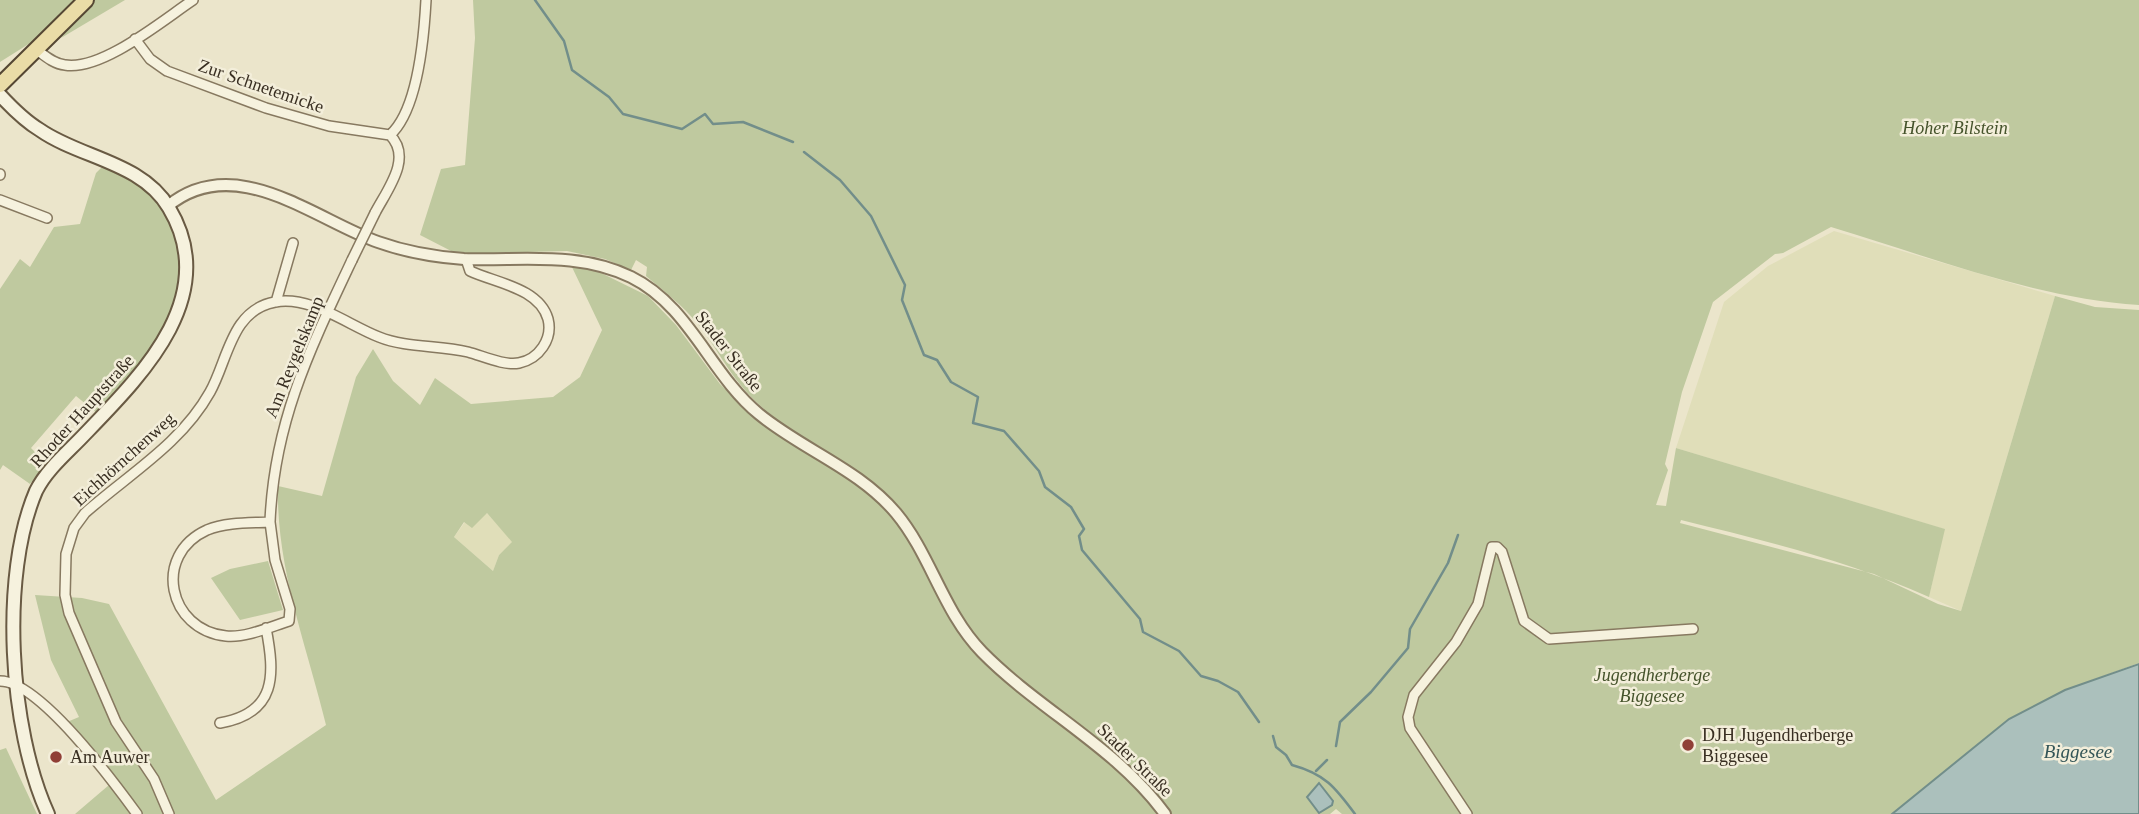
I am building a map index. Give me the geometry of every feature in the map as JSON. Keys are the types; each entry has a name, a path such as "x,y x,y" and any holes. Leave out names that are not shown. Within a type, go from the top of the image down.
{"main road":[{"path":"0,85 86,0"},
{"name":"Rhoder Hauptstraße","path":"0,95 40,131 127,170 146,183 168,206 185,250 186,282 179,310 165,339 139,375 36,489 21,525 13,556 6,681 26,758 48,814"}],"street":[{"path":"37,50 62,65 82,65 135,39 194,0"},
{"path":"390,135 404,120 414,84 425,29 426,0"},
{"name":"Zur Schnetemicke","path":"135,39 150,59 167,71 266,108 329,126 390,135"},
{"name":"Am Reygelskamp","path":"270,522 217,527 195,537 177,557 173,583 179,608 190,622 207,632 228,636 289,621 291,615 275,560 270,522 272,486 283,423 327,312 399,166 399,147 390,135"},
{"name":"Stader Straße","path":"168,206 178,197 211,187 236,185 261,190 374,241 419,254 467,259 581,261 634,278 657,294 690,329 736,392 759,414 848,471 886,502 909,531 950,610 979,649 1001,671 1116,762 1165,814"},
{"path":"0,200 47,218"},
{"path":"293,243 276,302 292,302 327,312 380,338 466,351 505,362 518,363 533,357 545,345 548,337 549,323 544,311 531,296 470,271 467,259"},
{"name":"Eichhörnchenweg","path":"169,814 154,779 116,722 75,631 65,595 66,554 74,528 85,513 191,421 211,389 226,348 248,315 258,308 276,302"},
{"path":"1467,814 1410,728 1408,717 1414,695 1456,642 1478,604 1492,547 1497,547 1502,552 1524,621 1549,639 1693,629"},
{"path":"220,723 246,716 265,699 271,681 272,666 266,628"},
{"path":"6,681 56,716 137,814"}],"shaded area":[{"path":"1834,231 2055,296 1961,611 1929,597 1944,529 1676,448 1724,302 1768,266"},
{"path":"487,513 513,542 499,555 493,571 454,537 465,522"}],"green space":[{"path":"0,0 75,0 35,40 0,62"},
{"path":"93,0 125,0 61,38"},
{"path":"473,0 2139,0 2139,305 2100,301 2022,285 1831,227 1783,253 1775,254 1713,302 1682,392 1665,464 1668,470 1656,505 1666,506 1676,448 1945,529 1929,597 1883,578 1938,604 1961,611 2055,296 2095,307 2139,310 2139,663 2065,690 2010,719 1892,814 1342,814 1336,809 1330,814 141,814 67,722 79,717 51,660 35,595 82,598 109,604 216,800 326,725 287,577 278,486 322,496 356,377 373,349 393,381 420,405 435,378 471,404 553,397 580,377 602,330 571,265 595,270 648,296 676,325 720,384 755,418 764,409 735,378 698,324 646,276 647,267 636,260 631,270 605,259 567,251 457,254 420,235 441,169 465,165 475,38","holes":["487,513 512,542 499,555 493,571 454,537 464,522 472,528","1681,520 1744,536 1866,572 1680,523"]},
{"path":"102,167 141,186 165,213 177,248 179,285 176,303 164,333 147,358 98,414 76,396 31,448 46,463 30,484 3,465 0,470 0,289 20,259 30,267 54,227 80,224 96,173"},
{"path":"268,561 283,610 240,620 211,578 230,569"},
{"path":"6,748 37,814 0,814 0,750"},
{"path":"109,785 132,814 75,814"}],"water":[{"name":"Biggesee","path":"2139,664 2139,814 1892,814 2009,719 2065,690"},
{"path":"1319,783 1333,801 1332,805 1319,813 1307,797"}],"waterway":[{"path":"535,0 564,41 572,70 609,97 623,114 682,129 705,114 713,124 743,122 793,142"},
{"path":"804,152 840,180 871,216 905,285 902,300 924,355 937,360 951,382 978,397 973,423 1004,431 1039,471 1045,487 1071,507 1084,529 1079,536 1082,550 1140,619 1143,632 1179,651 1201,676 1218,681 1238,692 1259,722"},
{"path":"1336,746 1340,722 1371,692 1408,648 1410,629 1448,563 1458,535"},
{"path":"1273,736 1276,747 1286,755 1292,765 1321,777 1355,814"},
{"path":"1316,771 1327,760"}],"place":[{"name":"DJH Jugendherberge Biggesee","path":"1688,745"},
{"name":"Am Auwer","path":"56,757"}],"park label":[{"name":"Hoher Bilstein","path":"1955,128"},
{"name":"Jugendherberge Biggesee","path":"1652,685"}]}
